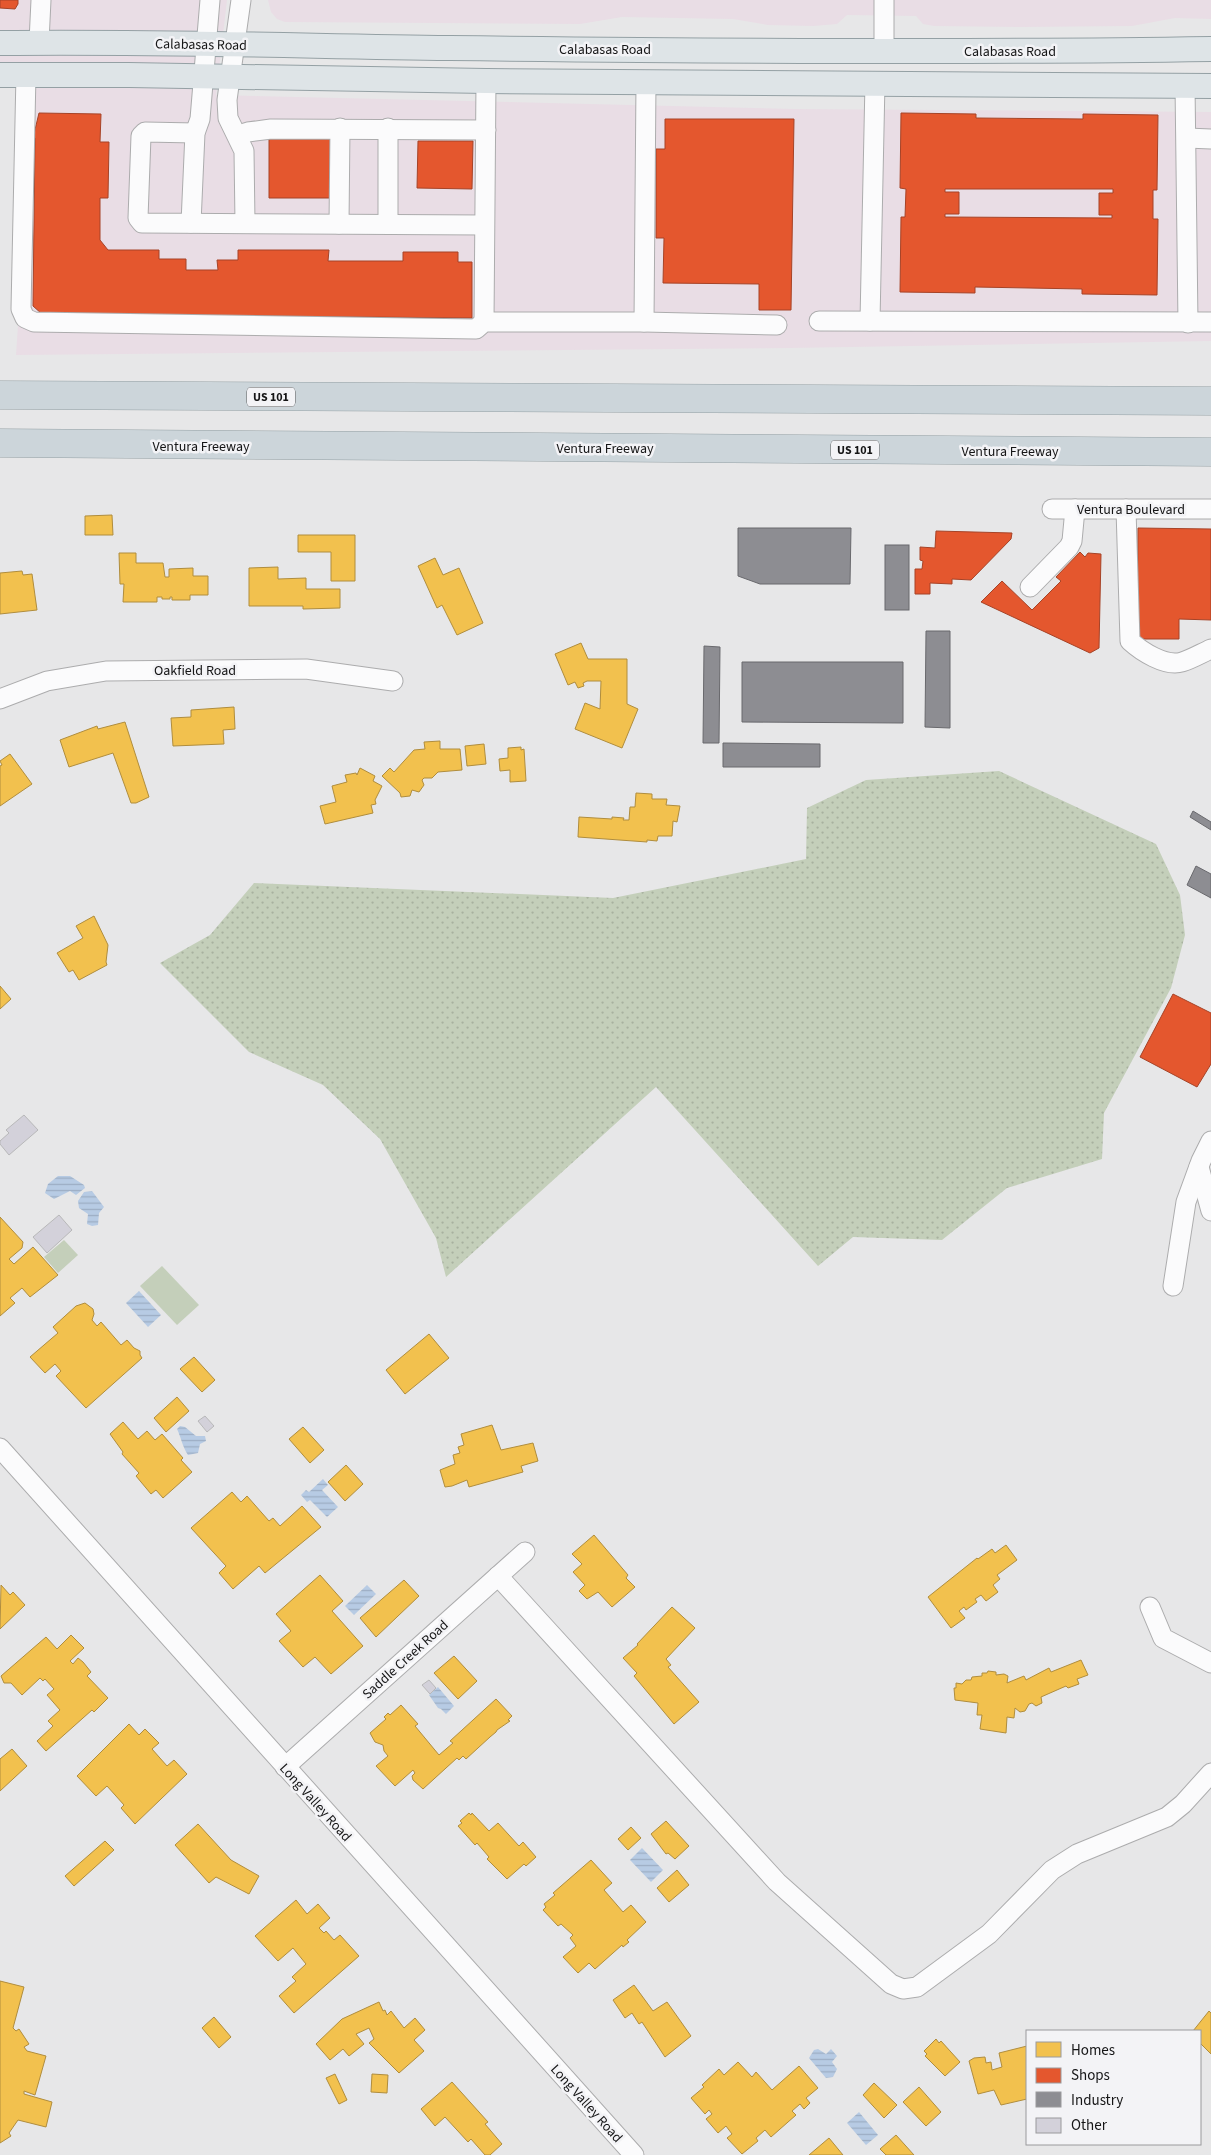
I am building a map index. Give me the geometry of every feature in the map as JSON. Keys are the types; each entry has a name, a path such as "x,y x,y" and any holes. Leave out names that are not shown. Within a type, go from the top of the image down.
{"highway":[{"name":"US 101","path":"0,395 1211,401"},
{"name":"Ventura Freeway","path":"0,444 1211,452"}],"main road":[{"name":"Calabasas Road","path":"0,43 205,43 884,52 1211,49"},
{"path":"486,81 487,48"},
{"path":"879,82 884,52"},
{"path":"0,75 203,76 486,81 879,82 1211,86"}],"street":[{"path":"40,0 40,42"},
{"path":"191,223 195,133 200,119 210,0"},
{"path":"241,0 227,100 228,118 244,150 245,223"},
{"path":"884,0 884,52"},
{"path":"26,74 21,310 25,318 34,322 476,329 484,322 644,322 777,325"},
{"path":"484,322 486,81"},
{"path":"644,322 646,82"},
{"path":"870,321 879,82"},
{"path":"1185,85 1188,323"},
{"path":"339,224 340,128"},
{"path":"238,135 271,129 388,128 486,130"},
{"path":"388,128 388,224"},
{"path":"195,133 145,132 141,136 138,218 142,223 484,225"},
{"path":"1186,138 1211,139"},
{"path":"819,321 1211,322"},
{"name":"Ventura Boulevard","path":"1052,509 1211,510"},
{"path":"1030,587 1069,547 1072,541 1075,509"},
{"path":"1126,509 1130,640 1140,650 1162,660 1181,663 1211,649"},
{"name":"Oakfield Road","path":"0,699 47,681 106,671 306,669 393,681"},
{"path":"1173,1286 1186,1202 1211,1141"},
{"path":"1199,1167 1211,1211"},
{"name":"Long Valley Road","path":"0,1448 634,2155"},
{"name":"Saddle Creek Road","path":"285,1767 525,1552"},
{"path":"498,1576 777,1882 890,1984 903,1989 917,1987 989,1934 1052,1870 1077,1854 1167,1817 1183,1804 1211,1773"},
{"path":"1150,1607 1163,1638 1211,1663"}],"shaded area":[{"path":"0,0 227,0 216,95 794,109 1211,112 1211,341 789,348 16,355 34,91 0,83"},
{"path":"268,0 1211,0 1211,19 1175,18 1132,26 1021,27 934,26 923,24 916,16 847,15 837,24 813,26 768,25 733,19 622,17 580,24 285,22 277,19 271,12"}],"green space":[{"path":"999,771 1156,844 1180,895 1185,935 1171,988 1104,1113 1102,1159 1007,1188 942,1240 853,1237 818,1266 656,1087 446,1277 436,1238 380,1139 323,1085 249,1052 160,963 210,935 254,883 613,898 806,859 807,808 866,780"},
{"path":"64,1240 78,1255 58,1273 44,1257"},
{"path":"162,1266 199,1305 177,1325 140,1286"}],"water":[{"path":"58,1176 70,1176 84,1185 85,1188 76,1195 70,1191 54,1199 45,1193 48,1184"},
{"path":"92,1191 104,1207 99,1213 98,1225 92,1226 87,1224 88,1214 79,1208 78,1201 84,1192"},
{"path":"139,1291 161,1315 148,1327 126,1303"},
{"path":"180,1426 185,1427 196,1436 205,1436 206,1441 200,1444 198,1453 188,1455 177,1429"},
{"path":"323,1479 328,1485 322,1490 338,1507 327,1517 310,1500 307,1502 301,1495 306,1490 309,1492"},
{"path":"367,1585 376,1594 354,1615 345,1606"},
{"path":"438,1687 454,1706 446,1714 438,1708 429,1695"},
{"path":"642,1848 663,1870 651,1882 630,1860"},
{"path":"818,2049 826,2054 831,2049 837,2056 832,2062 837,2069 833,2077 826,2078 809,2058 814,2050"},
{"path":"859,2112 878,2135 866,2145 847,2123"}],"building: Homes":[{"path":"112,515 113,535 85,535 85,516"},
{"path":"298,535 355,535 355,581 331,581 331,552 298,552"},
{"path":"119,553 136,553 136,563 163,563 165,577 169,577 169,569 193,568 193,576 208,576 208,595 190,595 190,600 172,600 172,597 170,599 162,599 162,597 157,597 157,602 123,602 124,584 120,584"},
{"path":"435,558 443,575 459,568 483,623 457,635 442,605 437,608 418,566"},
{"path":"278,567 278,579 306,578 306,589 340,589 340,608 303,609 303,606 249,606 249,568"},
{"path":"22,571 23,575 32,574 37,610 0,614 0,573"},
{"path":"581,643 588,659 627,659 627,704 638,709 622,748 575,729 585,703 600,709 601,681 587,681 583,683 584,686 578,688 575,682 568,685 555,654"},
{"path":"234,707 235,729 223,730 224,744 173,746 171,718 191,717 191,710"},
{"path":"125,722 149,797 136,803 131,803 113,753 69,767 60,740 97,726 98,729"},
{"path":"440,741 440,749 460,749 462,770 438,772 432,778 424,778 422,780 424,785 419,792 412,790 410,796 401,797 400,793 382,776 390,768 394,772 414,750 425,749 424,742"},
{"path":"484,744 486,764 467,766 465,746"},
{"path":"521,747 521,750 524,749 526,781 510,782 510,770 500,771 499,759 508,758 508,748"},
{"path":"10,754 32,784 0,806 0,766 2,765 0,761"},
{"path":"360,768 375,776 373,781 382,786 375,800 376,804 371,805 373,813 325,824 320,806 336,802 332,786 347,782 345,775 356,773 357,775"},
{"path":"636,793 652,794 652,799 667,799 666,805 680,806 677,822 673,821 672,836 658,836 657,841 647,840 647,842 578,837 579,817 612,819 612,817 629,820 630,807 635,807"},
{"path":"94,916 108,945 107,965 79,980 73,970 69,972 57,953 83,938 76,926"},
{"path":"0,986 11,999 0,1009"},
{"path":"0,1217 23,1242 22,1248 9,1259 14,1264 33,1247 58,1275 30,1297 22,1288 10,1298 15,1303 0,1316"},
{"path":"85,1303 93,1309 92,1320 97,1326 101,1322 121,1345 127,1340 134,1348 140,1351 142,1358 86,1408 56,1376 61,1371 55,1364 45,1373 30,1357 58,1333 53,1327 76,1306"},
{"path":"429,1334 449,1358 405,1394 386,1370"},
{"path":"194,1357 215,1380 202,1392 180,1369"},
{"path":"177,1397 189,1411 166,1432 154,1418"},
{"path":"123,1422 138,1439 147,1431 155,1440 162,1434 183,1458 181,1460 192,1472 163,1498 156,1490 151,1494 136,1476 139,1473 122,1454 123,1452 110,1434"},
{"path":"492,1425 501,1450 533,1443 538,1461 521,1466 523,1472 469,1487 467,1480 445,1487 440,1470 455,1464 453,1455 460,1453 458,1447 464,1445 461,1434"},
{"path":"303,1427 324,1450 310,1463 289,1439"},
{"path":"346,1465 363,1484 345,1501 328,1482"},
{"path":"232,1492 241,1502 247,1496 269,1521 273,1518 280,1526 302,1506 321,1527 265,1573 259,1566 233,1589 219,1573 226,1566 191,1528"},
{"path":"594,1535 628,1575 626,1578 635,1587 612,1607 598,1592 587,1599 579,1591 585,1585 573,1572 582,1564 572,1554"},
{"path":"1006,1545 1017,1560 997,1575 1000,1579 993,1585 998,1592 986,1601 981,1595 975,1599 977,1602 966,1610 964,1607 959,1611 965,1618 951,1628 928,1597 977,1558 992,1549 995,1553"},
{"path":"320,1575 343,1601 332,1611 363,1646 331,1674 315,1657 303,1667 279,1641 291,1631 276,1614"},
{"path":"404,1580 419,1596 376,1637 360,1618"},
{"path":"1,1585 10,1595 13,1592 25,1605 0,1629"},
{"path":"672,1607 695,1628 666,1659 671,1665 668,1667 699,1702 674,1724 634,1676 637,1673 623,1658 638,1645"},
{"path":"71,1635 84,1648 70,1661 73,1664 78,1658 83,1662 91,1672 87,1676 108,1698 94,1712 92,1710 46,1751 37,1741 53,1726 48,1721 60,1710 47,1695 54,1689 45,1679 43,1681 40,1678 22,1695 11,1683 4,1683 1,1676 46,1637 57,1649"},
{"path":"454,1656 477,1681 458,1699 434,1673"},
{"path":"1081,1660 1088,1675 1077,1679 1079,1684 1068,1688 1066,1686 1041,1697 1042,1703 1036,1706 1032,1703 1029,1704 1025,1711 1020,1712 1015,1708 1014,1718 1007,1717 1006,1733 980,1729 982,1715 977,1715 978,1703 955,1700 954,1688 956,1688 956,1683 962,1684 966,1680 971,1680 972,1677 982,1676 982,1673 987,1673 988,1671 996,1672 996,1675 1004,1674 1008,1676 1007,1683 1024,1676 1026,1680 1049,1668 1051,1672"},
{"path":"496,1699 512,1716 508,1720 510,1721 497,1730 466,1759 463,1756 459,1760 457,1758 423,1789 413,1780 412,1776 415,1773 413,1770 395,1786 376,1766 388,1756 384,1751 383,1745 375,1742 370,1733 386,1719 384,1717 388,1713 390,1715 401,1705 418,1724 415,1726 439,1755 453,1743 450,1741"},
{"path":"129,1724 139,1735 145,1729 159,1743 152,1749 167,1766 174,1760 187,1774 135,1824 121,1808 124,1805 107,1786 96,1796 77,1776"},
{"path":"12,1749 27,1766 0,1791 0,1759"},
{"path":"469,1813 471,1815 472,1813 489,1831 498,1823 519,1846 523,1842 536,1857 526,1866 524,1864 507,1879 487,1859 489,1857 477,1843 475,1845 458,1826 462,1823 460,1821"},
{"path":"666,1821 689,1846 675,1859 668,1853 666,1854 651,1834"},
{"path":"198,1824 231,1860 259,1876 249,1894 216,1877 209,1883 175,1845"},
{"path":"631,1827 641,1838 628,1850 618,1839"},
{"path":"105,1841 114,1850 74,1886 65,1876"},
{"path":"591,1860 612,1883 604,1890 623,1912 631,1905 646,1922 627,1940 629,1942 623,1947 622,1945 595,1969 589,1963 578,1973 563,1957 576,1946 570,1938 573,1935 561,1924 558,1926 543,1910 546,1907 544,1904 555,1895 553,1893"},
{"path":"677,1870 689,1885 669,1902 657,1888"},
{"path":"296,1900 307,1914 318,1904 330,1918 319,1928 324,1933 326,1931 334,1940 340,1935 359,1956 294,2013 279,1996 296,1981 292,1977 306,1964 293,1948 278,1961 255,1936"},
{"path":"0,1981 24,1987 13,2028 16,2031 19,2029 29,2044 24,2047 27,2051 46,2056 35,2095 24,2091 24,2094 52,2102 46,2127 18,2120 9,2133 11,2136 0,2143"},
{"path":"634,1985 653,2011 667,2002 691,2036 665,2057 642,2022 639,2024 632,2013 625,2018 613,2000"},
{"path":"379,2002 383,2011 385,2010 387,2015 391,2011 404,2028 415,2018 425,2030 414,2040 424,2051 399,2073 369,2043 374,2039 369,2028 356,2034 364,2044 349,2056 343,2049 330,2060 316,2044 342,2019"},
{"path":"1209,2011 1211,2013 1211,2054 1201,2044 1201,2030 1194,2030"},
{"path":"214,2017 231,2037 219,2048 202,2028"},
{"path":"936,2039 939,2043 941,2041 960,2062 945,2076 925,2056 927,2054 924,2051"},
{"path":"1026,2046 1026,2099 1001,2105 994,2090 978,2094 969,2061 974,2058 985,2057 986,2063 991,2062 992,2070 1002,2067 999,2053"},
{"path":"738,2062 752,2077 756,2072 772,2090 799,2066 818,2088 806,2098 810,2103 804,2109 800,2104 792,2111 796,2115 771,2137 765,2130 756,2138 758,2141 742,2154 727,2138 732,2134 726,2126 718,2133 706,2119 712,2114 709,2110 705,2114 691,2098 704,2087 702,2085 719,2069 724,2075"},
{"path":"335,2074 347,2100 339,2104 326,2078"},
{"path":"372,2074 388,2075 387,2093 371,2092"},
{"path":"452,2082 488,2122 485,2124 502,2144 490,2155 485,2155 471,2139 468,2142 445,2117 435,2126 421,2109"},
{"path":"874,2083 897,2105 884,2118 863,2095"},
{"path":"919,2087 941,2112 926,2126 903,2102"},
{"path":"896,2135 914,2155 886,2155 880,2149"},
{"path":"829,2138 843,2155 809,2155"}],"building: Shops":[{"path":"0,0 18,0 18,4 15,9 0,8"},
{"path":"39,113 101,114 100,142 109,142 108,198 100,198 100,240 108,250 159,250 159,259 186,259 186,270 218,270 217,260 238,260 238,250 329,250 328,261 403,261 403,252 458,252 458,262 472,262 472,318 42,314 33,306 35,138 33,138"},
{"path":"901,113 976,114 976,118 1083,119 1083,114 1158,115 1157,190 1153,190 1153,219 1158,219 1157,295 1082,294 1082,289 975,287 975,293 900,292 901,217 905,217 906,189 900,188","holes":["945,189 1113,189 1113,193 1099,193 1099,215 1112,215 1112,218 945,217 945,214 959,214 959,192 945,192"]},
{"path":"665,119 794,119 791,310 759,310 759,284 663,283 664,238 656,238 656,149 665,149"},
{"path":"269,136 331,137 331,198 269,198"},
{"path":"418,141 473,141 472,189 417,188"},
{"path":"1138,528 1211,529 1211,620 1179,619 1179,639 1137,639"},
{"path":"936,531 1012,533 1011,539 971,580 952,579 952,584 930,583 930,594 915,594 915,569 922,569 923,561 920,560 920,547 935,548"},
{"path":"1080,552 1085,557 1088,553 1101,554 1099,648 1090,653 981,602 1002,581 1032,610 1061,581 1056,577"},
{"path":"1173,994 1211,1013 1211,1064 1197,1087 1140,1057"}],"building: Industry":[{"path":"738,528 851,528 850,584 760,584 738,576"},
{"path":"885,545 909,545 909,610 885,610"},
{"path":"926,631 950,631 950,728 925,727"},
{"path":"704,646 720,647 719,743 703,743"},
{"path":"742,662 903,662 903,723 742,722"},
{"path":"723,743 820,744 820,767 723,767"},
{"path":"1193,811 1211,822 1211,830 1190,817"},
{"path":"1196,866 1211,874 1211,898 1187,885"}],"building: Other":[{"path":"24,1115 38,1130 9,1155 0,1144 0,1141 9,1133 6,1130"},
{"path":"59,1215 72,1230 47,1253 33,1237"},
{"path":"205,1416 214,1426 207,1432 198,1421"},
{"path":"429,1680 436,1688 430,1694 422,1685"}]}
